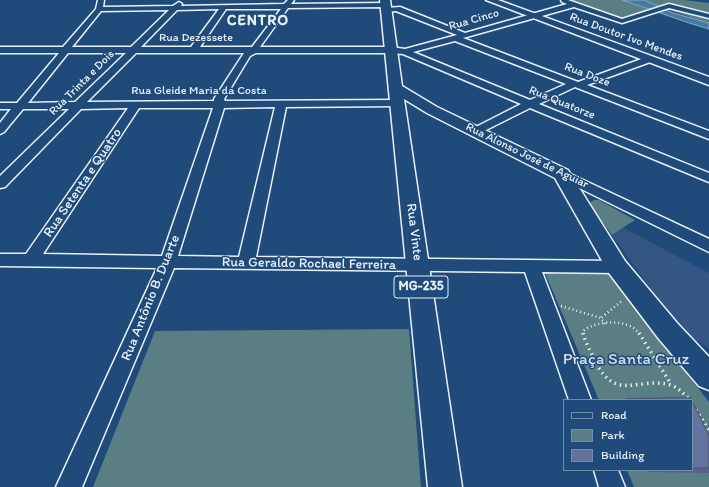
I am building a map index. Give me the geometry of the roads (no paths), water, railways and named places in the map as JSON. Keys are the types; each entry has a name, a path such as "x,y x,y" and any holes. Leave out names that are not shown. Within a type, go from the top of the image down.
{"main road":[{"name":"Rua Vinte","path":"386,5 445,487"},
{"name":"Rua Alonso José de Aguiar","path":"396,96 432,110 562,174"},
{"path":"562,174 617,267 668,331 709,377"}],"street":[{"name":"Rua Trinta e Dois","path":"0,184 183,0"},
{"path":"220,104 230,100 257,54 254,50 285,6 291,0"},
{"name":"Rua Doutor Ivo Mendes","path":"490,0 709,81"},
{"path":"563,0 573,5 622,21 669,6 709,16"},
{"name":"Rua Doze","path":"100,4 176,8 386,5 576,85 709,135"},
{"path":"0,130 66,50 100,4"},
{"name":"Rua Cinco","path":"406,52 573,5"},
{"path":"194,50 224,7"},
{"name":"Rua Dezessete","path":"0,50 391,50 406,52"},
{"name":"Rua Quatorze","path":"406,52 709,178"},
{"path":"476,131 529,104 576,85 650,59"},
{"name":"Rua Gleide Maria da Costa","path":"0,106 281,104 396,96"},
{"name":"Rua Antônio B. Duarte","path":"69,487 168,262 220,104"},
{"path":"246,263 281,104"},
{"name":"Rua Setenta e Quatro","path":"30,261 136,105"},
{"name":"Rua Alonso José de Aguiar","path":"562,174 709,246"},
{"name":"Rua Alonso José de Aguiar","path":"584,210 588,202 598,198 621,203"},
{"name":"Rua Geraldo Rochael Ferreira","path":"0,260 617,267"},
{"path":"531,266 580,399"},
{"path":"668,331 709,356"},
{"path":"606,471 612,487"}],"district":[{"name":"CENTRO","path":"258,21"}],"park label":[{"name":"Praça Santa Cruz","path":"626,360"}]}
